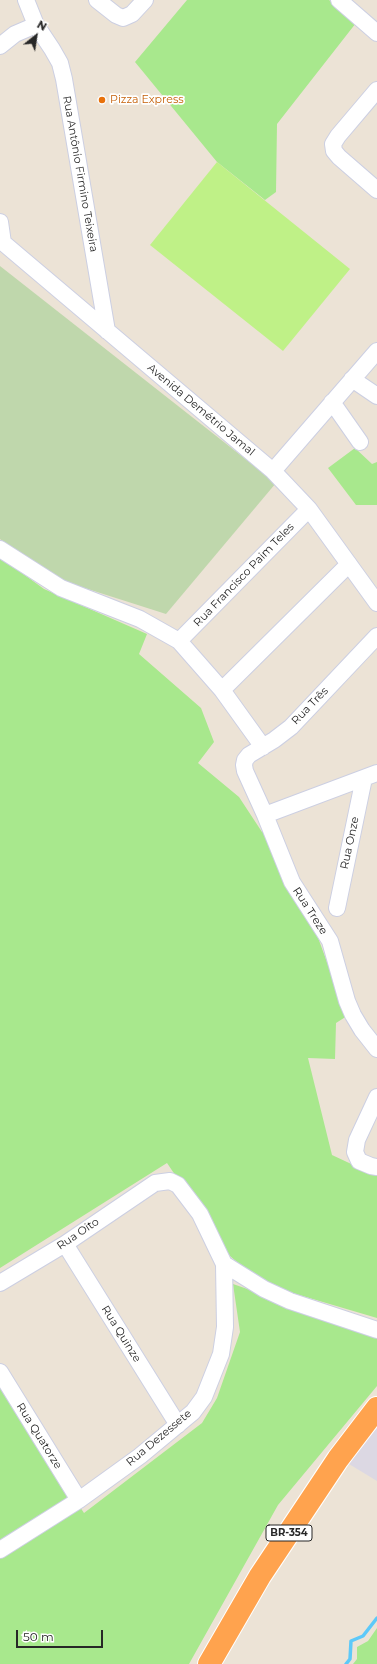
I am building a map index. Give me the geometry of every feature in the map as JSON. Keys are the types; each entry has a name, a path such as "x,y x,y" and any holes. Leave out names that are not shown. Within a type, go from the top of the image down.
{"highway":[{"name":"BR-354","path":"209,1664 260,1576 338,1459 377,1408"}],"street":[{"name":"Rua Antônio Firmino Teixeira","path":"26,0 36,25 52,48 60,63 64,79 107,331"},
{"path":"97,0 116,16 123,18 132,14 145,0"},
{"path":"339,0 377,33"},
{"path":"0,46 15,34 36,25"},
{"path":"377,90 333,144 334,151 339,157 377,190"},
{"path":"0,222 2,241"},
{"name":"Avenida Demétrio Jamal","path":"2,241 273,471 309,509 377,603"},
{"path":"273,471 377,351"},
{"path":"352,379 377,396"},
{"path":"332,402 360,442"},
{"name":"Rua Francisco Paim Teles","path":"179,641 309,509"},
{"path":"0,549 61,588 140,619 179,641 222,690 263,747"},
{"path":"222,690 350,564"},
{"name":"Rua Três","path":"245,771 245,760 248,755 263,747 291,727 377,636"},
{"name":"Rua Treze","path":"245,771 265,815 292,882 330,941 347,1001 353,1015 362,1030 377,1049"},
{"path":"265,815 370,776"},
{"name":"Rua Onze","path":"337,908 370,776"},
{"path":"377,1097 358,1140 355,1152 359,1161 377,1167"},
{"name":"Rua Dezessete","path":"0,1550 79,1500 140,1456 193,1412 204,1397 221,1354 225,1327 224,1264 200,1214 178,1185 170,1181 162,1180 155,1183"},
{"name":"Rua Oito","path":"0,1283 65,1244 155,1183"},
{"name":"Rua Quinze","path":"65,1244 178,1425"},
{"path":"224,1264 264,1289 290,1301 377,1330"},
{"name":"Rua Quatorze","path":"0,1372 79,1500"}],"shaded area":[{"path":"377,1421 377,1481 344,1461"}],"green space":[{"path":"187,0 329,0 356,23 277,124 276,192 265,200 217,162 135,62"},
{"path":"217,162 350,269 283,351 150,245"},
{"path":"0,266 276,483 166,614 47,576 0,539"},
{"path":"355,448 372,464 377,462 377,505 356,505 328,468"},
{"path":"0,557 44,589 147,634 139,654 201,708 214,742 198,763 239,797 262,832 270,829 317,935 347,1016 336,1023 335,1059 308,1058 332,1155 377,1176 377,1318 262,1284 230,1256 167,1163 0,1268"},
{"path":"233,1284 377,1334 377,1386 278,1505 189,1664 0,1664 0,1387 84,1513 202,1423 217,1398 240,1332"},
{"path":"377,1628 377,1664 353,1664 357,1659 357,1647 368,1641"}],"waterway":[{"path":"346,1664 350,1659 351,1641 363,1636 377,1618"}],"place":[{"name":"Pizza Express","path":"102,100"}]}
